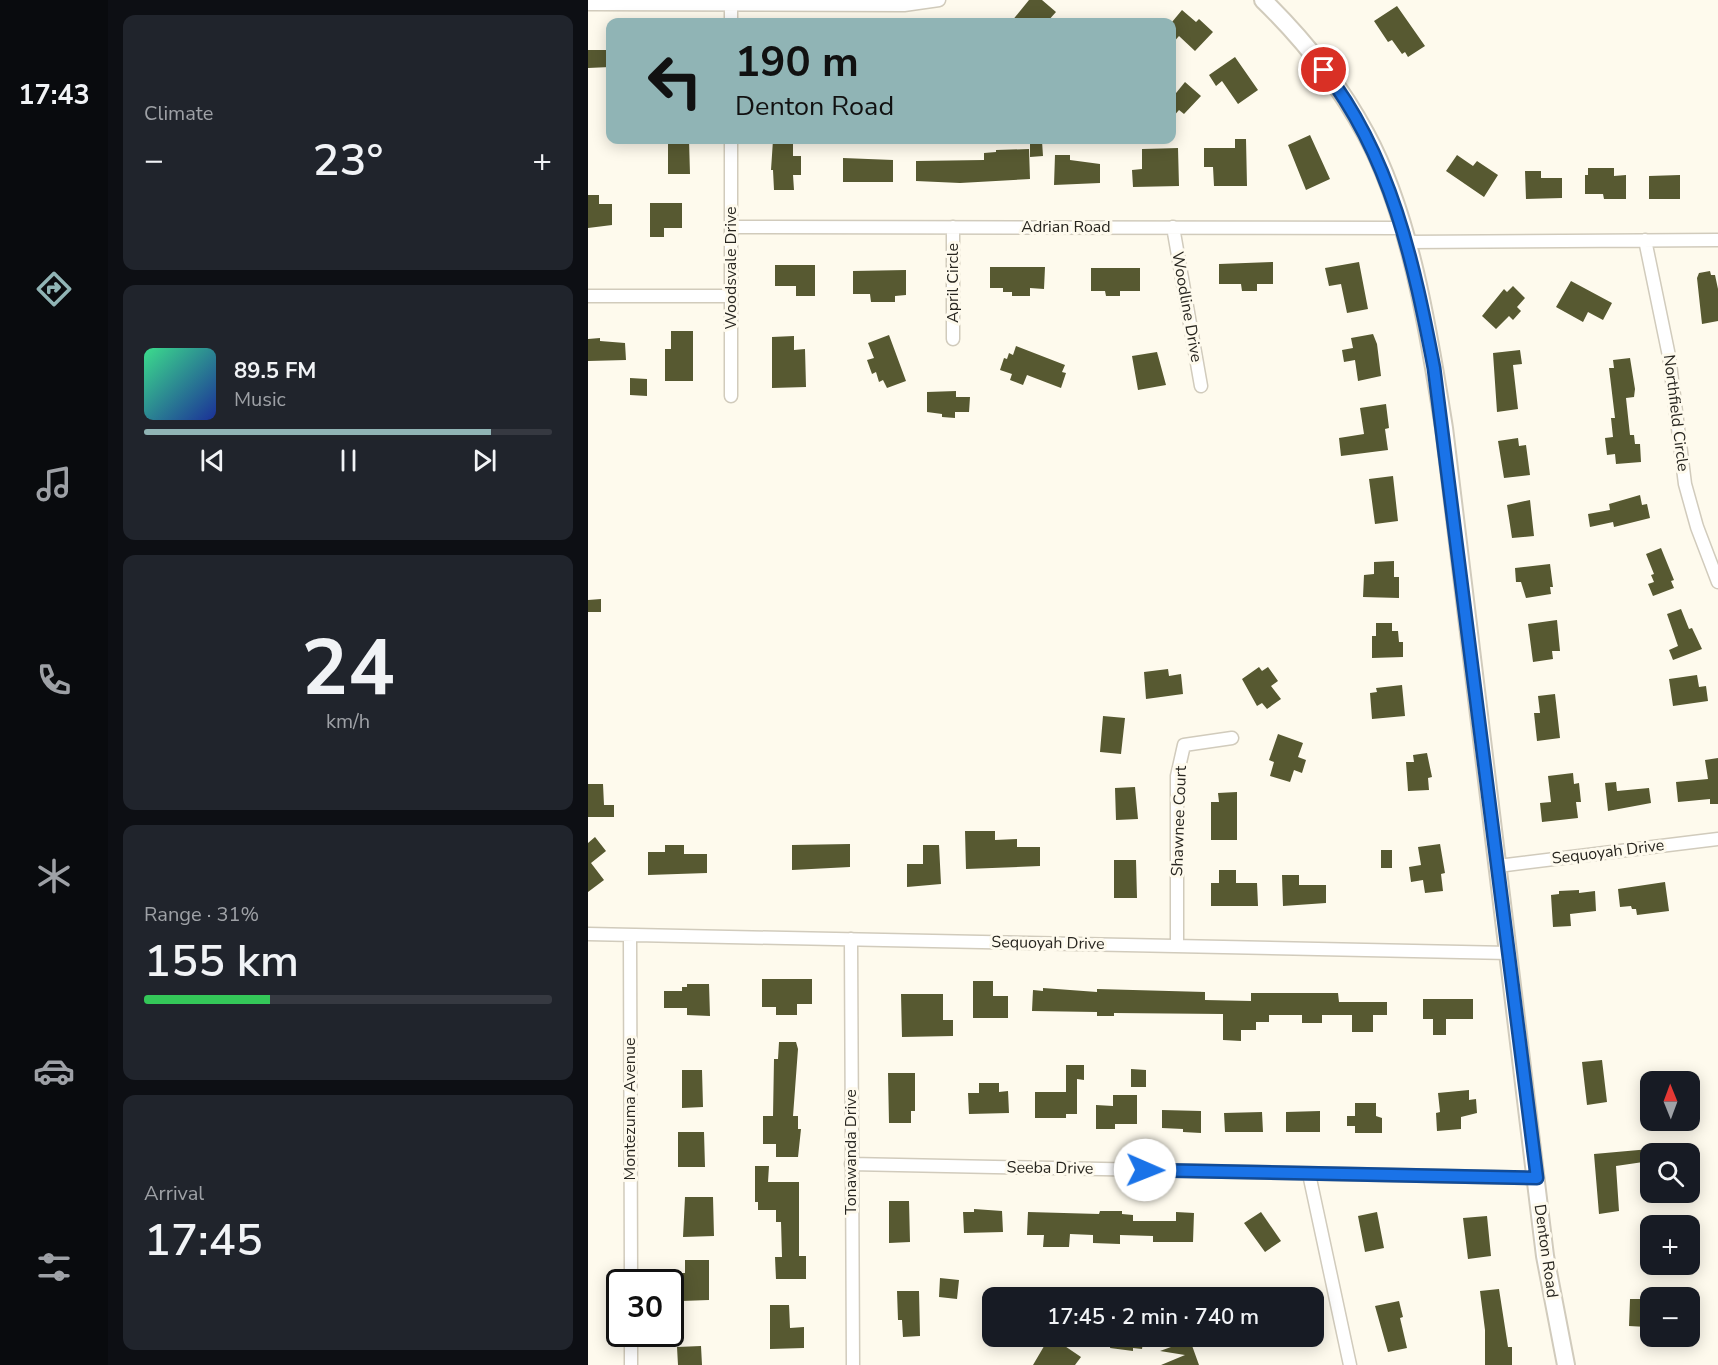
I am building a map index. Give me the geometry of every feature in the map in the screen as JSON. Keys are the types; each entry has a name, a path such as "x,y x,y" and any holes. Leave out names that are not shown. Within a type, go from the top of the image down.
{"street":[{"path":"588,4 731,2 904,5 939,0"},
{"name":"Denton Road","path":"1263,0 1315,58 1349,105 1379,165 1404,235 1426,325 1444,428 1545,1256 1566,1365"},
{"path":"731,2 731,18"},
{"name":"Woodsvale Drive","path":"731,144 731,396"},
{"name":"Adrian Road","path":"731,227 1173,227 1404,235"},
{"name":"April Circle","path":"953,227 953,339"},
{"name":"Woodline Drive","path":"1173,227 1201,386"},
{"path":"1404,235 1718,240"},
{"name":"Northfield Circle","path":"1645,240 1669,356 1685,484 1697,527 1718,582"},
{"path":"588,296 731,296"},
{"name":"Shawnee Court","path":"1176,946 1177,776 1184,745 1232,738"},
{"name":"Sequoyah Drive","path":"1498,866 1718,839"},
{"name":"Sequoyah Drive","path":"588,934 1509,953"},
{"name":"Montezuma Avenue","path":"630,935 631,1269"},
{"name":"Tonawanda Drive","path":"851,939 853,1365"},
{"name":"Seeba Drive","path":"851,1164 1537,1178"},
{"path":"1309,1174 1350,1365"},
{"path":"631,1347 631,1365"}],"building":[{"path":"1029,0 1042,0 1056,12 1051,18 1014,18"},
{"path":"1397,6 1425,46 1408,57 1405,52 1402,54 1392,40 1388,42 1374,21"},
{"path":"1182,10 1196,22 1199,19 1213,32 1195,51 1179,36 1176,39 1175,18"},
{"path":"588,50 606,50 606,67 588,68"},
{"path":"1235,57 1258,90 1238,104 1222,81 1216,86 1209,75"},
{"path":"1185,82 1201,96 1184,114 1179,110 1176,113 1176,93"},
{"path":"1310,135 1330,179 1306,190 1288,145"},
{"path":"1235,139 1246,139 1247,186 1214,186 1213,167 1204,167 1204,148 1235,148"},
{"path":"668,144 689,144 690,174 668,174"},
{"path":"773,144 793,144 793,156 801,156 801,175 793,175 794,190 774,190 773,170 771,170"},
{"path":"1030,144 1042,144 1043,156 1030,157"},
{"path":"1178,148 1179,186 1133,187 1132,170 1142,169 1142,149"},
{"path":"1029,149 1030,179 960,183 916,181 916,161 984,160 984,153 996,152 996,150"},
{"path":"1055,155 1070,155 1070,160 1100,164 1100,183 1054,185"},
{"path":"1457,155 1473,166 1477,161 1498,175 1484,197 1446,171"},
{"path":"843,158 893,160 893,182 843,182"},
{"path":"1588,168 1614,168 1614,176 1626,175 1626,199 1604,199 1603,194 1585,194 1585,175 1588,175"},
{"path":"1525,171 1541,171 1541,178 1562,178 1562,198 1526,199"},
{"path":"1680,175 1680,199 1649,199 1649,176"},
{"path":"588,195 599,195 599,204 612,204 612,225 588,228"},
{"path":"650,203 682,203 682,228 664,228 664,237 650,237"},
{"path":"1273,262 1273,284 1257,284 1257,291 1242,291 1241,284 1219,284 1219,264"},
{"path":"1359,262 1368,309 1347,313 1341,284 1329,286 1325,268"},
{"path":"775,265 815,265 815,296 796,296 796,286 775,286"},
{"path":"990,267 1045,267 1044,289 1030,288 1030,296 1012,296 1012,292 1003,292 1003,288 990,288"},
{"path":"1091,268 1140,268 1140,291 1120,291 1120,296 1106,296 1105,291 1091,291"},
{"path":"906,270 906,295 895,296 895,302 871,302 870,294 853,294 853,271"},
{"path":"1710,271 1711,275 1715,275 1718,289 1718,321 1702,324 1697,278 1699,273"},
{"path":"1571,281 1612,303 1603,320 1588,312 1583,322 1556,307"},
{"path":"1513,286 1525,298 1517,307 1521,311 1513,320 1509,316 1496,329 1482,316 1504,289 1507,292"},
{"path":"671,331 693,331 693,381 665,381 665,349 671,349"},
{"path":"1373,334 1377,344 1381,376 1358,381 1355,360 1344,362 1342,350 1353,348 1351,338"},
{"path":"889,335 906,381 887,388 883,380 879,382 876,372 872,374 867,360 874,358 868,343"},
{"path":"794,336 794,350 805,349 806,387 772,388 772,337"},
{"path":"600,338 600,341 625,343 626,360 588,361 588,339"},
{"path":"1016,346 1065,365 1062,372 1066,373 1061,388 1027,375 1023,385 1010,380 1012,374 1000,370 1004,358 1007,359 1009,353 1013,355"},
{"path":"1520,350 1522,364 1513,365 1518,409 1497,412 1493,353"},
{"path":"1157,352 1166,385 1138,390 1132,356"},
{"path":"1630,358 1635,389 1634,397 1626,398 1630,435 1634,435 1635,444 1640,444 1641,462 1616,464 1615,454 1607,455 1605,438 1613,437 1611,418 1615,418 1609,368 1614,368 1613,360"},
{"path":"630,378 647,379 647,396 630,395"},
{"path":"956,391 956,397 970,397 969,412 955,412 955,418 927,412 927,392"},
{"path":"1386,404 1389,428 1385,429 1388,450 1341,456 1339,438 1364,434 1360,408"},
{"path":"1518,438 1519,446 1526,445 1530,475 1504,478 1498,441"},
{"path":"1393,476 1398,521 1375,524 1369,479"},
{"path":"1640,495 1642,505 1647,504 1650,518 1614,527 1613,522 1590,527 1588,514 1610,510 1609,504"},
{"path":"1530,500 1534,536 1512,538 1507,505"},
{"path":"1661,548 1674,580 1671,581 1674,588 1653,596 1648,584 1654,582 1651,575 1654,574 1646,554"},
{"path":"1394,561 1394,577 1399,577 1399,598 1363,597 1364,575 1374,574 1374,562"},
{"path":"1550,564 1553,587 1550,587 1551,594 1526,598 1521,582 1516,582 1515,568"},
{"path":"601,599 601,612 588,612 588,600"},
{"path":"1681,609 1689,629 1692,628 1702,649 1673,660 1669,650 1678,646 1667,614"},
{"path":"1557,620 1560,651 1552,651 1553,659 1533,662 1528,624"},
{"path":"1376,623 1392,623 1392,631 1398,631 1399,642 1403,642 1403,657 1372,658 1372,636 1376,636"},
{"path":"1259,667 1262,671 1268,667 1278,681 1271,686 1281,699 1267,709 1262,703 1257,706 1242,679"},
{"path":"1168,669 1169,676 1181,674 1183,694 1146,699 1144,672"},
{"path":"1697,675 1699,687 1706,686 1708,701 1673,706 1669,679"},
{"path":"1402,685 1405,716 1372,719 1370,693 1377,692 1376,688"},
{"path":"1555,694 1560,738 1537,741 1534,713 1540,713 1538,696"},
{"path":"1103,716 1125,718 1121,754 1100,752"},
{"path":"1278,734 1303,743 1298,757 1306,760 1302,773 1294,770 1290,782 1270,776 1274,762 1269,760"},
{"path":"1427,753 1432,777 1428,778 1429,790 1408,791 1406,762 1414,762 1413,755"},
{"path":"1718,758 1718,804 1710,804 1710,799 1678,802 1676,782 1708,779 1705,760"},
{"path":"1573,773 1574,784 1579,783 1581,802 1576,802 1578,818 1542,822 1540,803 1551,802 1548,776"},
{"path":"1616,782 1617,791 1649,788 1651,803 1608,811 1605,783"},
{"path":"588,784 603,784 604,805 614,805 614,817 588,817"},
{"path":"1135,787 1138,819 1116,820 1115,788"},
{"path":"1237,792 1237,840 1211,840 1211,802 1219,802 1218,793"},
{"path":"965,831 995,831 995,840 1017,839 1017,847 1040,847 1040,866 966,869"},
{"path":"595,837 606,851 591,863 604,880 588,892 588,843"},
{"path":"850,844 850,867 792,870 792,845"},
{"path":"1440,844 1445,873 1441,874 1443,891 1425,893 1423,880 1411,882 1409,867 1421,865 1418,847"},
{"path":"665,845 684,845 684,854 707,854 707,873 648,875 648,852 665,852"},
{"path":"923,845 939,845 941,884 907,887 907,864 923,864"},
{"path":"1381,850 1392,850 1392,868 1381,868"},
{"path":"1114,860 1136,860 1137,898 1114,898"},
{"path":"1219,870 1236,870 1236,883 1257,883 1258,906 1211,906 1211,883 1219,883"},
{"path":"1282,875 1299,875 1299,885 1326,885 1326,903 1283,906"},
{"path":"1665,882 1669,911 1637,915 1636,909 1632,909 1631,906 1620,907 1618,889"},
{"path":"1579,890 1579,893 1595,891 1596,911 1570,914 1571,926 1553,927 1551,895 1559,894 1559,891"},
{"path":"762,979 812,979 812,1004 797,1004 797,1015 776,1015 776,1007 762,1007"},
{"path":"973,981 993,981 993,996 1008,996 1008,1018 973,1018"},
{"path":"687,984 709,984 710,1016 687,1015 687,1008 664,1008 664,991 682,991 682,987 687,987"},
{"path":"1043,988 1097,992 1097,989 1205,992 1205,1000 1251,1001 1251,993 1338,993 1339,1002 1387,1002 1387,1015 1373,1015 1373,1032 1352,1032 1352,1015 1322,1015 1322,1023 1302,1023 1302,1015 1269,1015 1269,1022 1256,1022 1256,1030 1241,1030 1241,1041 1223,1040 1223,1014 1114,1013 1114,1016 1097,1016 1097,1012 1032,1011 1033,990 1043,991"},
{"path":"901,994 943,994 943,1020 953,1020 953,1036 902,1037"},
{"path":"1423,999 1473,999 1473,1019 1446,1019 1446,1035 1433,1035 1433,1019 1423,1019"},
{"path":"779,1042 796,1042 798,1049 793,1116 798,1116 798,1129 801,1129 798,1157 776,1157 776,1144 763,1144 763,1116 773,1116 774,1059 778,1059"},
{"path":"1602,1060 1607,1102 1587,1105 1582,1062"},
{"path":"1066,1065 1084,1065 1084,1080 1077,1079 1077,1114 1066,1114 1066,1118 1035,1118 1035,1092 1066,1092"},
{"path":"1131,1069 1146,1070 1146,1087 1131,1087"},
{"path":"682,1070 702,1070 703,1107 682,1108"},
{"path":"888,1073 915,1073 915,1111 911,1111 911,1123 889,1123"},
{"path":"979,1083 999,1083 999,1092 1008,1091 1009,1113 969,1114 968,1093 979,1093"},
{"path":"1469,1090 1469,1100 1476,1099 1477,1113 1461,1117 1461,1129 1437,1131 1436,1113 1440,1112 1438,1093"},
{"path":"1113,1095 1137,1095 1137,1124 1115,1124 1115,1129 1096,1129 1096,1105 1113,1106"},
{"path":"1355,1103 1376,1103 1376,1116 1382,1118 1382,1133 1355,1133 1355,1126 1347,1126 1347,1116 1355,1116"},
{"path":"1162,1110 1201,1111 1201,1133 1162,1128"},
{"path":"1320,1111 1320,1132 1286,1132 1286,1112"},
{"path":"1262,1112 1263,1132 1225,1132 1224,1113"},
{"path":"678,1132 704,1132 705,1167 678,1167"},
{"path":"1640,1150 1640,1162 1616,1166 1619,1211 1599,1214 1594,1154"},
{"path":"755,1166 769,1166 768,1182 799,1182 799,1256 806,1256 806,1279 776,1279 775,1257 782,1257 781,1222 776,1222 776,1210 758,1210 758,1202 755,1202"},
{"path":"685,1197 713,1197 714,1236 683,1237"},
{"path":"889,1201 909,1201 910,1242 889,1243"},
{"path":"974,1209 1002,1211 1003,1232 964,1233 963,1212 974,1212"},
{"path":"1100,1211 1122,1211 1122,1214 1133,1215 1133,1221 1176,1221 1176,1212 1194,1213 1193,1242 1153,1242 1153,1236 1120,1235 1120,1244 1093,1243 1093,1235 1070,1234 1069,1247 1043,1247 1044,1235 1027,1235 1028,1212 1099,1214"},
{"path":"1261,1212 1281,1241 1265,1252 1244,1223"},
{"path":"1377,1212 1384,1248 1365,1252 1358,1216"},
{"path":"1487,1216 1491,1256 1468,1259 1463,1218"},
{"path":"685,1260 709,1260 709,1300 684,1301"},
{"path":"940,1278 959,1280 957,1299 939,1297"},
{"path":"1499,1289 1508,1347 1512,1347 1512,1365 1485,1365 1485,1330 1480,1291"},
{"path":"897,1291 919,1291 920,1336 903,1337 902,1320 898,1320"},
{"path":"1630,1299 1640,1299 1640,1327 1629,1326"},
{"path":"1399,1301 1403,1317 1400,1318 1407,1348 1388,1352 1375,1306"},
{"path":"770,1305 789,1305 790,1328 804,1327 804,1348 770,1349"},
{"path":"701,1346 702,1365 678,1365 677,1347"},
{"path":"1044,1347 1066,1347 1081,1357 1075,1365 1033,1365"},
{"path":"1142,1347 1142,1349 1133,1348 1133,1351 1110,1348"},
{"path":"1171,1347 1193,1347 1199,1365 1161,1365 1185,1355 1160,1351"}],"route":[{"path":"1145,1170 1537,1178 1444,428 1426,325 1406,242 1379,165 1349,105 1324,70"}]}
